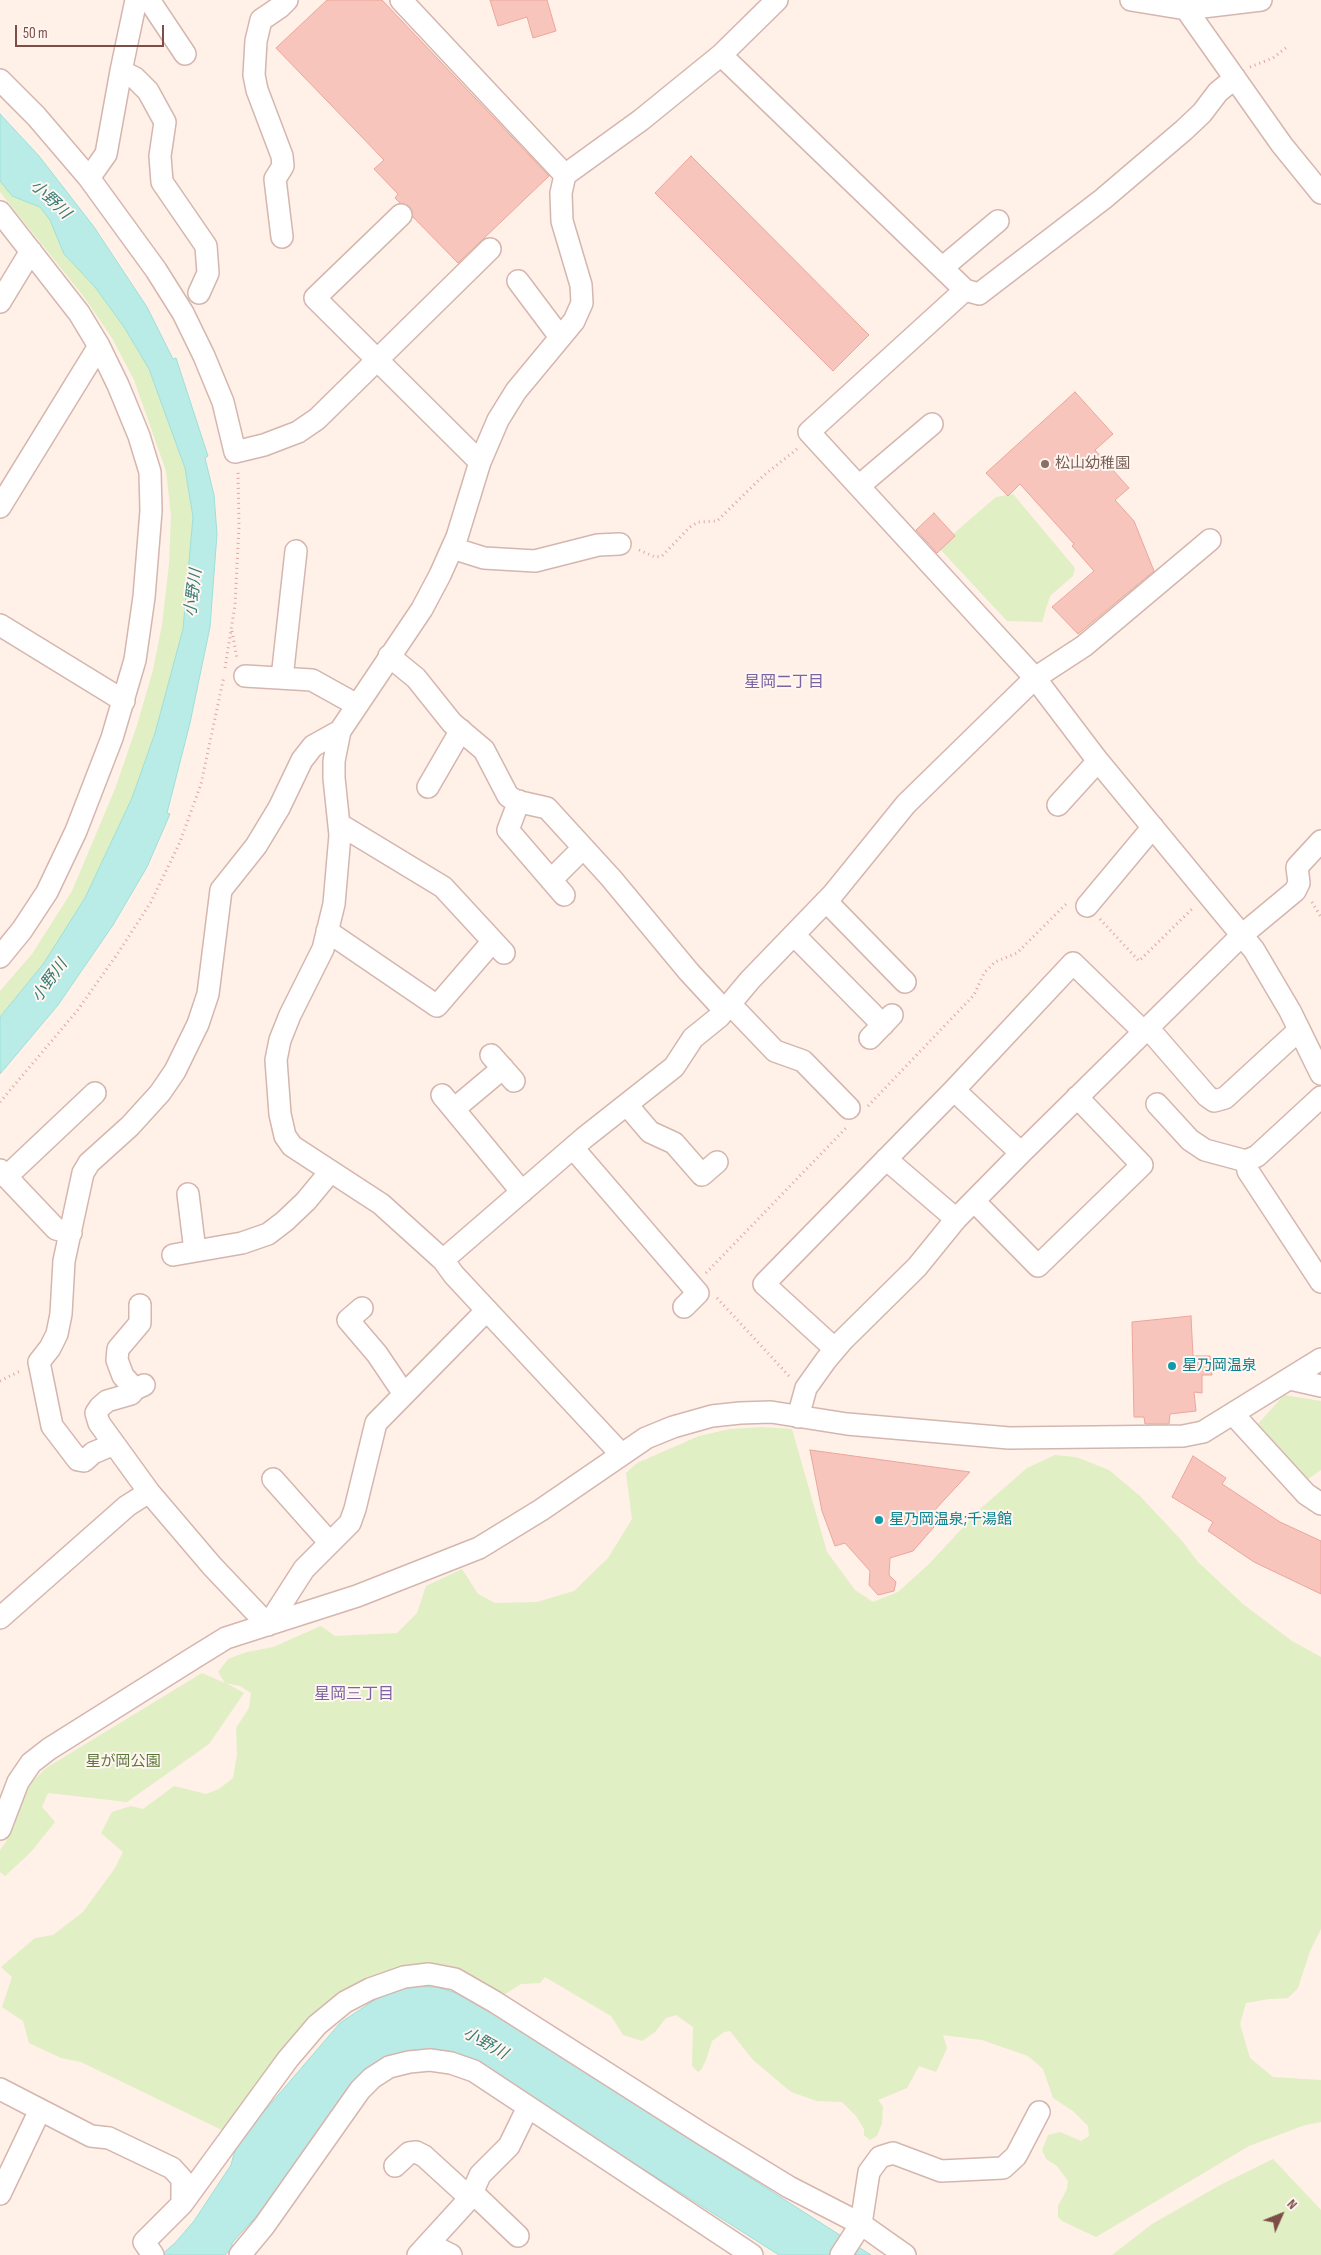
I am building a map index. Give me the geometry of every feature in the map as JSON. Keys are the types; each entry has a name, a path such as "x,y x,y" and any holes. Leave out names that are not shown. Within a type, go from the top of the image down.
{"street":[{"path":"89,178 106,154 136,0"},
{"path":"150,0 185,54"},
{"path":"282,237 275,179 283,166 282,156 257,90 254,75 256,41 261,20 287,0"},
{"path":"401,0 565,174"},
{"path":"621,1454 443,1260 381,1204 292,1146 285,1136 280,1114 276,1082 276,1060 280,1040 290,1014 323,949 335,896 340,824 334,778 334,761 340,731 422,609 452,548 480,462 498,420 516,390 574,321 582,303 581,286 562,221 561,193 565,174 641,120 721,55 777,0"},
{"path":"1131,0 1186,9 1261,0"},
{"path":"1186,9 1282,145 1321,193"},
{"path":"721,55 964,290 980,294 1103,199 1184,130 1202,113 1232,75"},
{"path":"121,71 135,78 148,91 165,122 160,156 162,182 206,246 208,273 199,293"},
{"path":"0,80 36,116 89,178 156,270 183,313 204,356 222,402 235,452 264,445 298,432 317,419 490,249"},
{"path":"0,212 79,313 99,346 132,419 150,472 151,511 144,597 135,660 112,738 63,860 47,892 22,930 0,957"},
{"path":"401,215 315,298 480,462"},
{"path":"942,268 998,221"},
{"path":"0,302 30,252"},
{"path":"518,280 560,337"},
{"path":"964,290 809,432 1035,678 1098,762 1254,950 1299,1030 1321,1074"},
{"path":"3,494 99,346"},
{"path":"859,486 932,424"},
{"path":"443,1260 573,1148 674,1067 693,1038 727,1008 826,902 906,804 1035,678 1084,646 1210,540"},
{"path":"452,548 484,558 535,561 598,545 620,544"},
{"path":"282,678 296,551"},
{"path":"0,625 124,701"},
{"path":"389,656 416,678 452,722 484,750 508,796 547,808 611,878 688,972 775,1051 803,1061 849,1108"},
{"path":"245,676 312,680 357,704"},
{"path":"428,786 461,730"},
{"path":"114,1444 93,1453 84,1461 78,1460 52,1426 39,1362 50,1348 57,1334 61,1314 64,1261 83,1173 89,1163 130,1126 160,1093 174,1071 198,1024 208,994 221,890 256,846 279,808 302,760 313,746 340,731"},
{"path":"1058,805 1098,762"},
{"path":"520,801 508,830 558,888 583,848"},
{"path":"328,931 437,1006 498,947 443,887 340,824"},
{"path":"1087,906 1153,827"},
{"path":"798,1417 806,1388 835,1349 917,1268 956,1219 1077,1097 1242,935 1295,891 1299,883 1297,867 1321,841"},
{"path":"826,902 905,982"},
{"path":"794,935 882,1026"},
{"path":"835,1349 764,1284 954,1090 1073,963 1146,1030 1207,1096 1214,1101 1224,1098 1299,1030"},
{"path":"503,1068 448,1102 522,1192"},
{"path":"954,1090 1021,1153"},
{"path":"974,1201 1038,1266 1142,1164 1077,1097"},
{"path":"1157,1104 1190,1140 1206,1150 1246,1161 1257,1156 1321,1097"},
{"path":"71,1233 56,1229 3,1174 83,1098"},
{"path":"626,1105 650,1132 674,1143 702,1174 717,1162"},
{"path":"573,1148 630,1228 698,1293 684,1307"},
{"path":"886,1159 956,1219"},
{"path":"1246,1161 1248,1172 1321,1282"},
{"path":"174,1255 242,1243 268,1234 281,1234 330,1172"},
{"path":"193,1200 195,1251"},
{"path":"362,1308 348,1320 376,1354 404,1394"},
{"path":"268,1625 304,1569 350,1523 355,1510 376,1423 487,1310"},
{"path":"144,1320 118,1349 116,1360 123,1376 140,1387 131,1394 107,1402 96,1413 99,1423 149,1492 212,1566 268,1625"},
{"path":"0,1829 9,1784 31,1763 49,1749 192,1658 226,1638 357,1596 479,1548 541,1510 646,1438 673,1427 712,1416 770,1412 847,1424 1009,1438 1183,1436 1203,1432 1321,1359"},
{"path":"1290,1379 1321,1386"},
{"path":"1233,1414 1306,1494 1321,1504"},
{"path":"273,1479 330,1543"},
{"path":"0,1618 120,1513 149,1492"},
{"path":"152,2254 144,2242 182,2204 282,2066 317,2025 345,2002 370,1989 404,1977 429,1974 455,1979 463,1983 713,2141 905,2255"},
{"path":"240,2255 264,2226 360,2090 372,2078 390,2067 409,2062 430,2060 451,2062 474,2071 752,2255"},
{"path":"0,2089 91,2136 110,2138 172,2168 182,2179 182,2204"},
{"path":"452,2255 423,2249 471,2195 480,2175 509,2146 528,2107"},
{"path":"0,2194 40,2110"},
{"path":"841,2255 858,2228 869,2172 880,2157 893,2153 941,2171 1003,2168 1016,2156 1039,2112"},
{"path":"395,2166 409,2153 416,2152 424,2156 518,2236"}],"path":[{"path":"1232,75 1273,58 1286,47"},
{"path":"620,544 655,557 662,556 690,527 698,522 717,521 763,476 813,436"},
{"path":"0,1102 77,1011 118,954 151,902 180,842 201,784 215,723 235,605 239,482 235,452"},
{"path":"231,628 238,668 245,676"}],"green space":[{"path":"0,181 12,196 40,207 50,220 64,254 95,287 124,327 149,369 185,468 193,517 183,629 155,733 132,798 85,898 64,933 44,963 0,1017 0,991 32,954 72,891 115,789 137,725 153,670 162,625 169,564 171,515 166,471 134,380 112,338 84,297 0,192"},
{"path":"1013,494 1075,568 1073,576 1050,596 1042,622 1007,621 938,547 996,497"},
{"path":"1284,1395 1321,1401 1321,1470 1308,1479 1257,1425"},
{"name":"星が岡公園","path":"762,1427 792,1429 827,1552 855,1590 873,1602 898,1592 929,1564 980,1509 1027,1468 1055,1455 1076,1457 1109,1470 1140,1496 1183,1542 1198,1562 1243,1604 1292,1641 1321,1657 1321,1929 1310,1951 1298,1988 1288,1998 1246,2003 1240,2024 1250,2058 1273,2077 1321,2080 1321,2122 1305,2125 1249,2146 1096,2237 1062,2221 1058,2217 1058,2206 1067,2189 1068,2181 1057,2166 1046,2159 1042,2150 1048,2135 1060,2132 1081,2141 1089,2136 1088,2126 1073,2111 1053,2098 1043,2069 1028,2056 982,2040 943,2035 947,2048 936,2072 919,2066 907,2088 878,2100 883,2106 882,2123 877,2136 870,2140 864,2135 864,2129 856,2116 842,2102 817,2101 791,2092 753,2060 730,2031 724,2032 712,2041 706,2060 698,2072 692,2066 693,2027 676,2015 666,2018 655,2032 642,2041 623,2035 611,2016 545,1977 540,1983 521,1984 502,1996 465,1974 437,1964 396,1967 348,1988 309,2017 228,2133 81,2062 61,2058 29,2043 23,2021 2,2007 12,1977 1,1967 35,1938 53,1935 83,1912 115,1868 123,1852 101,1833 112,1812 131,1806 143,1809 174,1786 206,1794 219,1789 233,1778 237,1755 236,1728 249,1708 251,1693 240,1686 226,1683 244,1693 209,1744 127,1802 48,1793 42,1807 55,1822 30,1853 5,1876 0,1872 0,1850 6,1842 21,1793 46,1768 202,1673 225,1683 218,1672 228,1659 247,1652 273,1647 321,1626 335,1636 397,1633 417,1613 426,1586 462,1569 478,1594 495,1603 537,1602 574,1591 608,1558 632,1519 626,1473 637,1463 699,1436 730,1429"},
{"path":"1273,2159 1321,2210 1321,2255 1112,2255 1152,2224 1222,2184"}],"water":[{"name":"小野川","path":"0,114 39,156 94,227 147,307 173,359 176,358 208,456 205,458 214,495 217,534 210,627 190,723 167,813 170,814 147,867 113,925 58,1005 0,1074 0,1017 44,963 85,898 132,798 155,733 183,629 193,517 185,468 149,369 124,327 95,287 64,254 50,220 40,207 12,196 0,181"},
{"name":"小野川","path":"407,1986 437,1987 462,1995 488,2010 871,2255 779,2255 468,2058 449,2051 432,2049 396,2054 380,2061 261,2211 232,2243 232,2248 225,2255 161,2255 175,2243 194,2221 231,2165 237,2143 340,2023 376,1999"}],"building":[{"path":"327,0 382,0 549,176 458,263 413,217 410,207 400,203 395,198 398,194 374,169 384,160 276,48"},
{"path":"490,0 547,0 556,31 533,38 527,17 498,26"},
{"path":"691,156 869,335 833,371 655,193"},
{"path":"1075,392 1113,434 1095,450 1129,488 1115,500 1134,521 1154,571 1078,634 1052,607 1094,571 1072,546 1074,544 1020,484 1008,496 986,473"},
{"path":"934,513 955,536 937,553 916,530"},
{"name":"星乃岡温泉","path":"1191,1316 1193,1356 1210,1356 1212,1375 1202,1375 1202,1393 1194,1392 1196,1411 1170,1414 1169,1424 1145,1424 1144,1417 1134,1417 1132,1322"},
{"name":"星乃岡温泉;千湯館","path":"810,1450 970,1472 933,1512 934,1527 913,1551 890,1558 889,1575 896,1582 894,1591 878,1595 869,1585 870,1571 845,1543 835,1546 822,1511"},
{"path":"1193,1456 1226,1478 1222,1484 1280,1522 1321,1541 1321,1594 1254,1562 1208,1531 1213,1522 1172,1497"}],"place":[{"name":"松山幼稚園","path":"1045,464"},
{"name":"星乃岡温泉","path":"1172,1366"},
{"name":"星乃岡温泉;千湯館","path":"879,1520"}],"district":[{"name":"星岡二丁目","path":"784,683"},
{"name":"星岡三丁目","path":"354,1695"}]}
